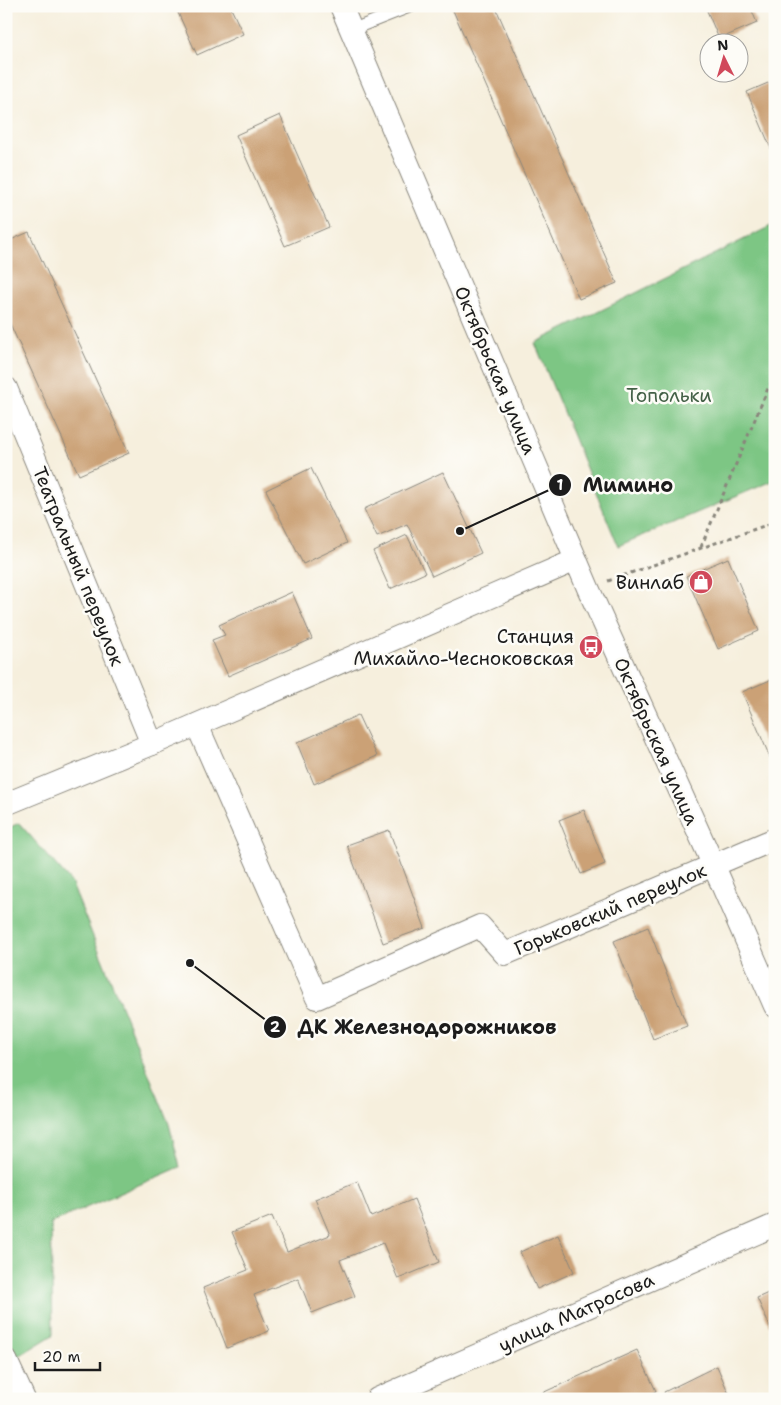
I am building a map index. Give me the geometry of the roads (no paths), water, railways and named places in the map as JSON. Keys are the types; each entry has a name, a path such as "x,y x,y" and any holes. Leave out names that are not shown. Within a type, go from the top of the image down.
{"street":[{"name":"Октябрьская улица","path":"341,6 588,588 714,864 775,1006"},
{"name":"Театральный переулок","path":"6,388 152,744"},
{"path":"6,804 152,744 576,560"},
{"name":"Горьковский переулок","path":"197,724 317,998 480,926 505,954 714,864 775,840"},
{"name":"улица Матросова","path":"377,1399 775,1225"},
{"path":"6,1360 24,1399"}],"lane":[{"path":"351,30 412,6"}],"place":[{"name":"Мимино","path":"460,531"},
{"name":"Винлаб","path":"701,582"},
{"name":"Станция Михайло-Чесноковская","path":"591,647"},
{"name":"ДК Железнодорожников","path":"190,963"}],"park label":[{"name":"Топольки","path":"669,395"}]}
